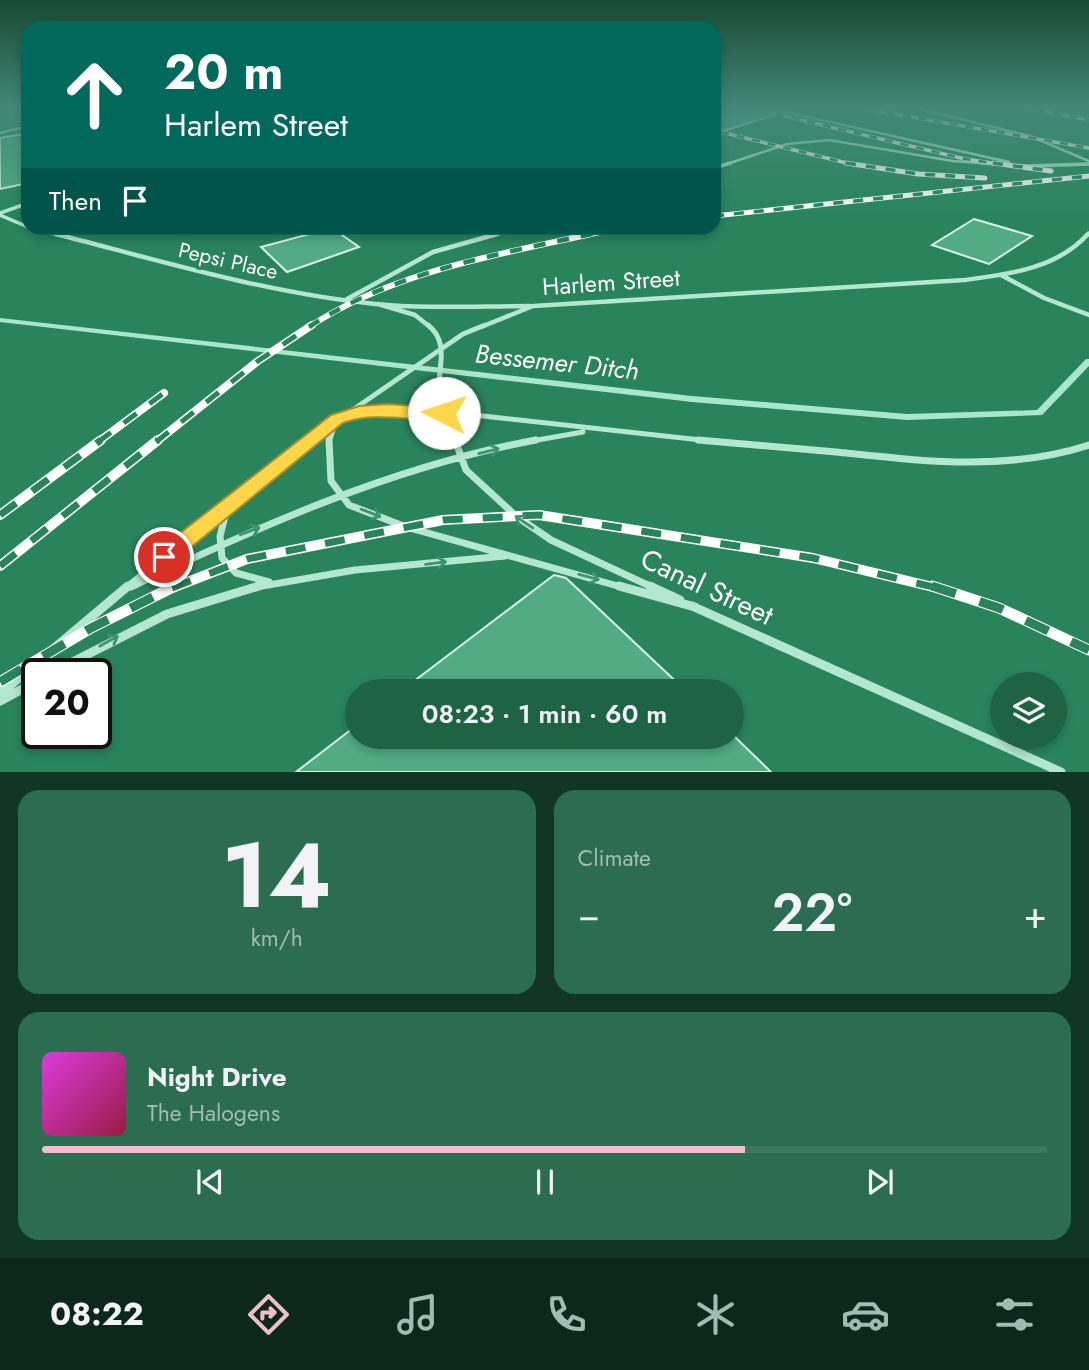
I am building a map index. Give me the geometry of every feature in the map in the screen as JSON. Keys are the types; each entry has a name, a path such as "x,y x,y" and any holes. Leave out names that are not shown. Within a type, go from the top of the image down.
{"lane":[{"path":"721,166 797,143"},
{"path":"847,143 953,161 1028,166 1089,163"},
{"path":"913,143 1028,166"},
{"path":"1045,143 1089,163"},
{"path":"0,214 21,206"},
{"name":"Pepsi Place","path":"0,214 21,223"},
{"name":"Harlem Street","path":"0,694 228,505 337,419 463,334 533,306 965,280 1001,275 1064,255 1089,233"},
{"name":"Pepsi Place","path":"60,235 235,282 346,300 378,304 533,306"},
{"path":"346,300 433,252 495,235"},
{"path":"1001,275 1089,315"},
{"path":"378,304 415,315 435,331 442,348"},
{"name":"Canal Street","path":"442,348 439,391 444,413 466,470 495,499 551,540 1061,772"},
{"path":"695,607 406,527 349,505 331,481 327,444 337,419 359,412 388,410 444,413 591,430 952,462 1031,462 1068,454 1089,445"},
{"path":"122,592 218,545 343,496 461,459 591,430"},
{"path":"228,505 218,555 227,566 246,579 271,583"},
{"path":"78,658 133,627 209,599 271,583 511,556"},
{"path":"0,701 21,690"}],"building":[{"path":"0,143 21,143 21,184 0,189"},
{"path":"974,219 1032,236 989,264 932,245"},
{"path":"306,235 342,235 359,247 287,272 261,247"},
{"path":"554,575 566,578 673,679 417,679"},
{"path":"345,734 345,749 744,749 744,746 771,772 296,772"}],"waterway":[{"name":"Bessemer Ditch","path":"0,320 692,399 907,417 1039,413 1089,361"}],"railway":[{"path":"766,143 848,163"},
{"path":"898,143 965,159 1005,165"},
{"path":"1061,143 1089,148"},
{"path":"848,163 918,174 985,178"},
{"path":"848,163 855,165"},
{"path":"993,163 1051,171"},
{"path":"721,215 1089,176"},
{"path":"309,327 341,308 410,279 482,258 586,235"},
{"path":"583,236 588,235"},
{"path":"156,442 258,361 309,327"},
{"path":"98,442 164,393"},
{"path":"0,515 101,440"},
{"path":"0,566 158,440"},
{"path":"172,588 247,559 443,520 539,515 813,558 937,588"},
{"path":"0,682 91,628 175,586"},
{"path":"932,586 999,608 1089,650"}],"route":[{"path":"164,557 337,419 359,412 388,410 444,413"}]}
